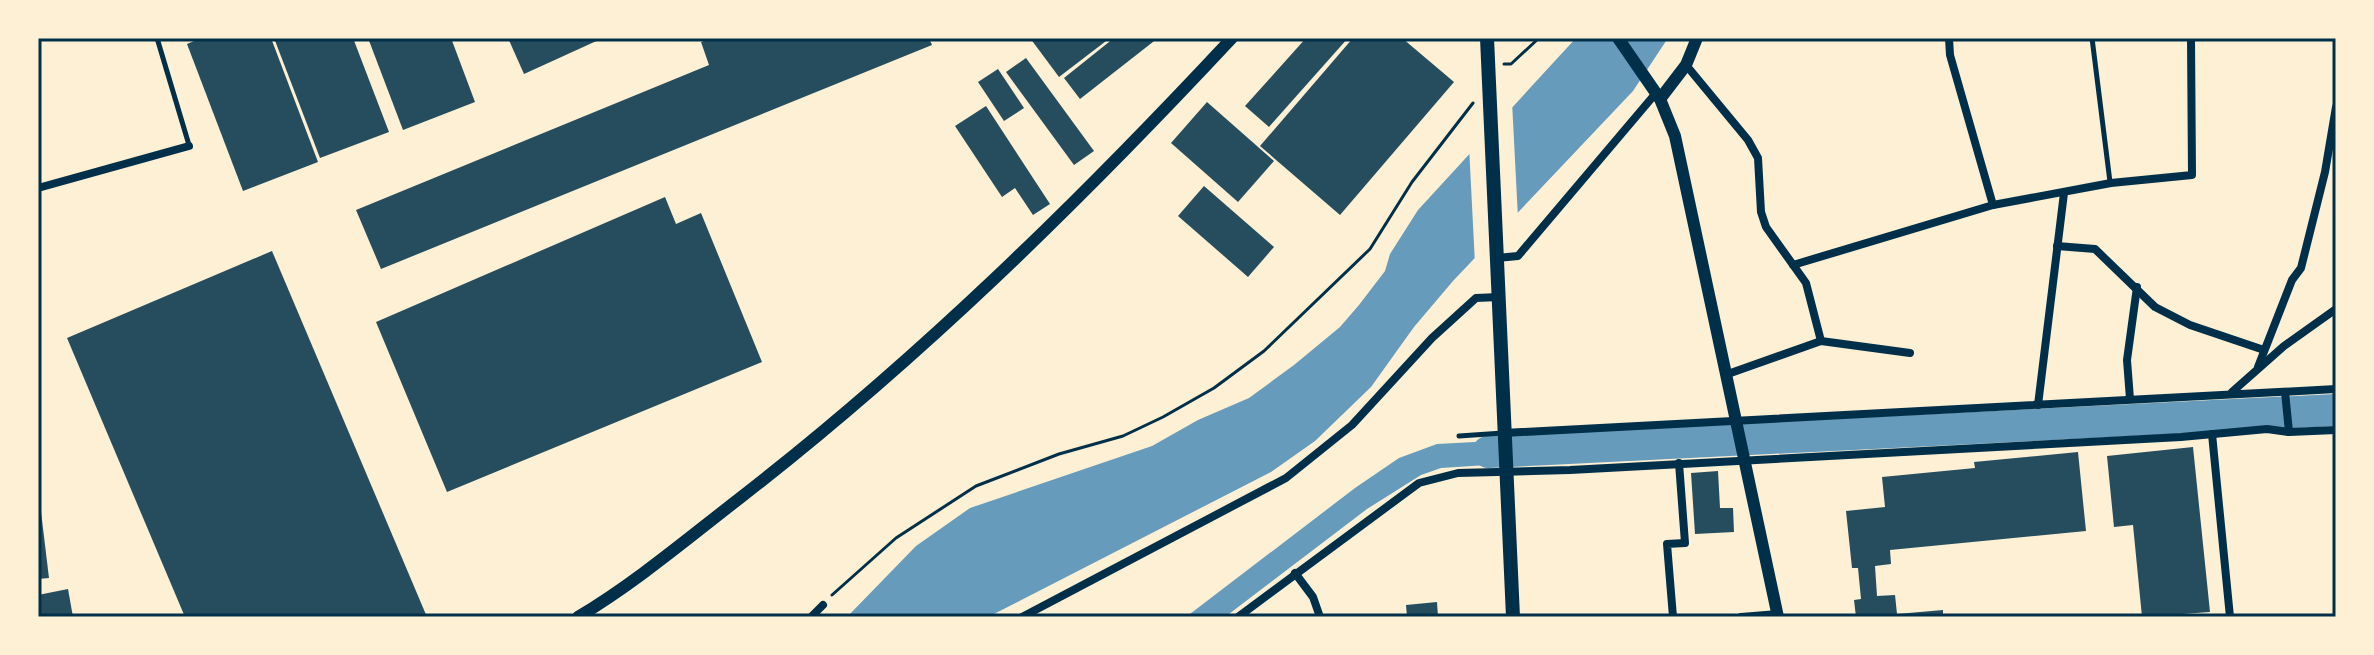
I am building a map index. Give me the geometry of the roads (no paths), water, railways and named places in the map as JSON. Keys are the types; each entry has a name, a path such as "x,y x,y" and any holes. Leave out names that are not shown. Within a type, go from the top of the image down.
{"main road":[{"path":"1487,38 1513,617"}],"street":[{"path":"578,617 713,519 857,405 1047,231 1232,38"},
{"path":"1618,38 1658,96 1675,136 1778,616 1741,617"},
{"path":"1497,262 1518,256 1686,65 1697,38"},
{"path":"1949,38 1950,55 1993,205"},
{"path":"1793,265 1993,205 2111,183 2192,175 2191,38"},
{"path":"1686,65 1748,140 1758,158 1761,212 1766,227 1806,283 1821,341"},
{"path":"2258,367 2292,280 2301,268 2325,172 2336,107"},
{"path":"38,188 189,146"},
{"path":"2038,405 2064,193"},
{"path":"2057,246 2095,249 2155,307 2190,325 2264,350"},
{"path":"2130,399 2127,360 2137,287"},
{"path":"1022,617 1286,478 1352,425 1432,338 1476,298 1499,297"},
{"path":"2231,392 2258,367 2336,309"},
{"path":"1725,375 1821,341 1910,353"},
{"path":"1504,436 2231,392 2336,389"},
{"path":"2285,392 2289,432"},
{"path":"1238,617 1419,483 1458,473 2267,429 2289,432 2336,430"},
{"path":"2212,434 2230,617"},
{"path":"1673,617 1667,544 1685,543 1679,463"},
{"path":"1295,573 1313,597 1320,617"},
{"path":"811,617 823,605"}],"lane":[{"path":"157,38 189,146"},
{"path":"2092,38 2111,183"},
{"path":"1459,436 1504,436"}],"water":[{"path":"1576,38 1668,38 1633,91 1453,281 1414,327 1371,387 1315,441 1271,472 988,617 847,617 916,546 970,508 1152,446 1198,420 1249,398 1294,365 1340,327 1359,305 1385,271 1390,254 1418,210"},
{"path":"1533,439 1533,462 1441,468 1421,475 1367,509 1225,617 1186,617 1399,458 1437,444"}],"waterway":[{"path":"1488,452 2336,410"}]}
